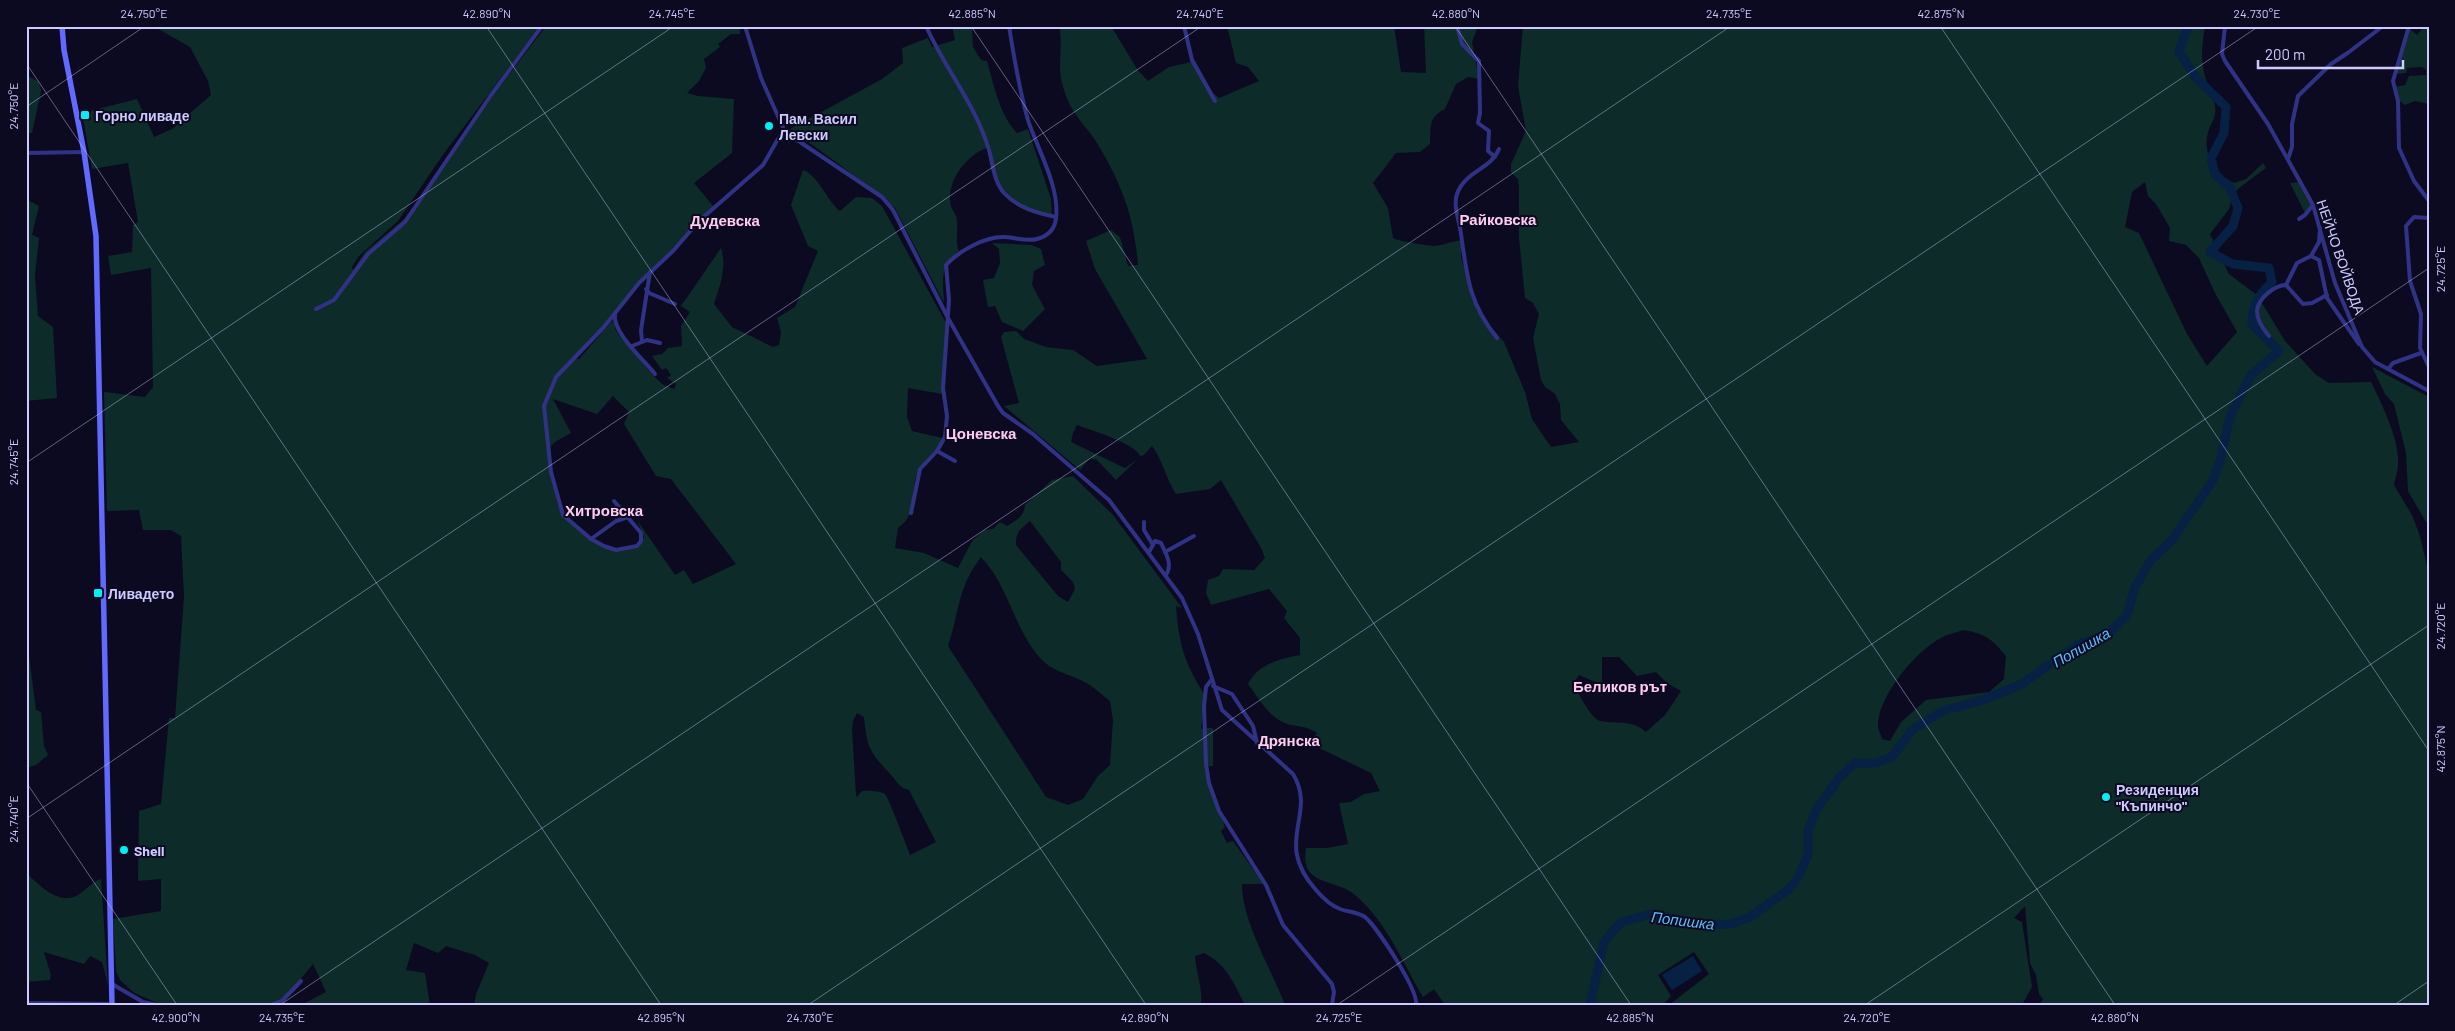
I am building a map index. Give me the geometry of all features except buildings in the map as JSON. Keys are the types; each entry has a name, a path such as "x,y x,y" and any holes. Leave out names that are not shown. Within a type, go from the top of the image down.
{"street":[{"path":"26,1003 112,1005 96,236 84,152 64,50 62,26"},
{"path":"316,309 334,300 368,254 405,222 491,95 542,26"},
{"path":"745,26 761,78 785,132 882,197 893,210 948,318 1003,413 1033,434 1100,490 1149,552 1182,598 1222,710 1293,774 1299,784 1302,793 1302,807 1295,841 1296,857 1302,873 1317,892 1336,907 1364,916 1372,925 1401,968 1415,995 1416,1005"},
{"path":"926,26 979,121 994,173 1002,192 1012,201 1024,207 1056,217"},
{"path":"911,513 920,469 937,451 947,428 946,401 943,388 948,318 946,269 949,263 989,239 1004,237 1030,240 1044,236 1052,229 1056,217 1055,195 1028,119 1019,84 1009,26"},
{"path":"1184,26 1192,60 1214,101"},
{"path":"1456,26 1462,44 1479,60 1480,113 1478,123 1489,131 1488,151 1495,157"},
{"name":"НЕЙЧО ВОЙВОДА","path":"2225,26 2222,54 2268,124 2313,205 2335,283 2362,347 2370,357 2388,369 2429,391"},
{"path":"2288,159 2292,147 2292,124 2298,96 2331,64 2383,26"},
{"path":"2410,26 2393,81 2398,101 2398,148 2411,175 2429,201"},
{"path":"614,501 641,533 641,541 637,546 616,550 591,539 563,515 551,472 544,406 556,378 615,314 639,283 699,221 763,165 778,138 785,132"},
{"path":"1497,338 1478,312 1469,290 1455,207 1458,191 1464,182 1495,157 1499,149"},
{"path":"26,153 84,152"},
{"path":"2299,219 2313,205"},
{"path":"2429,218 2414,217 2406,226 2410,280 2421,314 2421,353 2429,367"},
{"path":"2286,285 2297,263 2311,256 2319,242 2320,226"},
{"path":"2311,256 2319,260 2327,295 2333,309 2362,347"},
{"path":"642,341 641,330 650,272"},
{"path":"2286,285 2304,304 2312,303 2327,295"},
{"path":"2269,336 2260,326 2258,307 2267,294 2279,286 2286,285"},
{"path":"646,289 649,293 675,304"},
{"path":"615,314 614,322 618,331 655,374"},
{"path":"632,346 642,341 660,343"},
{"path":"2388,369 2393,363 2421,353"},
{"path":"937,451 956,461"},
{"path":"591,539 616,521 628,517"},
{"path":"1144,522 1144,530 1152,545"},
{"path":"1165,552 1194,536"},
{"path":"1149,552 1155,541 1159,542 1170,564 1170,570 1166,576"},
{"path":"1212,679 1206,687 1204,706 1206,764 1209,783 1219,812 1266,885 1283,926 1332,984 1334,992 1332,1005"},
{"path":"1213,686 1232,694 1253,726 1257,743"},
{"path":"271,1005 282,1001 301,981"},
{"path":"112,984 143,1002 157,1005"}],"green space":[{"path":"153,26 540,26 442,156 398,221 359,256 352,267 353,270 365,252 403,220 412,209 458,141 546,26 740,26 740,34 731,34 718,44 720,47 704,59 706,68 699,81 687,93 698,96 734,99 732,153 694,183 714,207 679,245 644,277 576,359 579,359 613,320 616,331 653,375 662,384 674,389 676,384 667,378 671,375 666,368 662,370 652,356 662,354 668,348 682,346 681,326 690,312 681,306 721,248 723,269 714,304 732,327 773,347 779,345 781,332 777,318 795,307 818,251 808,246 791,205 803,170 814,178 840,211 856,197 872,198 882,206 946,323 942,394 908,388 907,417 912,431 942,438 937,448 918,471 914,485 911,511 898,528 895,548 924,553 958,568 972,541 984,530 993,529 1000,522 1007,526 1019,518 1025,505 1052,480 1073,476 1113,515 1182,608 1176,606 1181,644 1188,664 1206,697 1201,728 1207,733 1207,728 1213,728 1213,766 1209,766 1205,770 1225,827 1221,831 1227,843 1233,841 1264,884 1242,884 1243,899 1252,930 1285,1005 1245,1005 1224,969 1204,953 1195,956 1201,1005 474,1005 476,994 489,963 475,955 446,946 438,953 414,943 406,970 425,973 430,1005 301,1005 326,992 313,964 289,993 273,1005 162,1005 134,993 120,980 116,971 113,919 161,911 161,879 138,881 139,811 161,804 169,718 175,718 184,597 181,536 171,530 143,530 139,510 107,511 104,392 145,397 153,387 151,268 111,275 108,256 132,252 133,225 138,222 128,163 92,169 82,113 137,99 154,137 172,129 211,95 208,81 190,47","holes":["613,396 629,412 624,424 656,476 671,479 736,564 693,584 684,570 675,575 637,520 644,537 635,545 624,549 598,543 574,527 559,508 553,479 550,447 571,433 553,399 597,414","1030,521 1061,562 1061,570 1073,582 1075,589 1068,602 1058,596 1016,545 1021,529","981,557 998,581 1024,635 1045,663 1086,683 1110,701 1113,720 1110,765 1098,776 1083,799 1068,805 1046,797 948,646 963,590","857,713 864,717 868,743 874,755 899,784 909,790 936,842 910,855 885,794 877,791 862,791 857,797 853,721"]},
{"path":"952,26 972,26 973,47 981,60 987,61 1001,108 1017,133 1028,129 1051,199 1052,218 1019,204 1004,193 994,179 987,148 972,157 959,171 951,188 951,206 957,219 959,251 945,269 943,280 944,303 895,208 790,129 882,79 903,63 902,48 928,38 932,47 955,40"},
{"path":"1059,26 1111,26 1137,69 1148,81 1169,67 1195,61 1213,93 1219,98 1259,81 1248,67 1236,63 1227,26 1394,26 1401,72 1426,73 1424,26 1478,26 1472,42 1479,79 1468,77 1456,84 1445,109 1433,119 1430,144 1420,152 1396,153 1373,183 1388,208 1393,238 1435,246 1462,240 1461,257 1471,293 1487,322 1504,342 1525,392 1532,419 1551,447 1579,442 1561,420 1560,404 1555,394 1545,387 1541,380 1533,338 1539,314 1533,303 1525,298 1519,238 1518,179 1511,172 1511,164 1526,131 1518,86 1523,26 2205,26 2202,60 2215,110 2207,140 2207,148 2212,162 2221,174 2234,183 2246,179 2263,163 2266,168 2239,188 2233,195 2229,209 2210,234 2229,274 2257,295 2285,341 2315,374 2329,383 2371,382 2389,423 2396,445 2398,468 2394,485 2412,515 2420,536 2429,574 2429,1005 2039,1005 2043,999 2039,994 2036,975 2030,963 2025,906 2014,918 2022,922 2032,987 2022,1005 1669,1005 1709,974 1694,952 1658,975 1671,996 1663,1005 1445,1005 1434,989 1423,997 1376,917 1355,895 1320,880 1313,876 1308,869 1305,861 1306,848 1327,848 1348,844 1339,803 1351,802 1364,794 1380,791 1371,773 1315,746 1313,739 1317,733 1308,728 1284,723 1277,719 1266,709 1248,684 1252,677 1263,667 1284,658 1300,655 1300,638 1284,618 1287,611 1269,589 1211,605 1206,593 1208,580 1219,576 1223,569 1254,570 1265,558 1221,480 1210,489 1176,494 1152,446 1144,455 1140,456 1137,451 1122,442 1077,425 1071,442 1125,468 1138,459 1116,480 1096,459 1094,460 1091,457 1080,470 1004,406 1019,403 1001,337 1004,332 1016,331 1024,339 1046,347 1073,350 1097,366 1147,359 1095,269 1086,241 1111,230 1120,237 1128,266 1138,265 1130,216 1120,187 1097,143 1073,110 1065,92 1060,73 1061,42","holes":["2145,182 2148,196 2156,204 2170,228 2169,241 2186,245 2199,258 2215,293 2237,332 2207,366 2187,334 2139,233 2125,227 2132,192","1963,630 1977,633 1992,641 2006,656 2004,679 1989,692 1926,700 1901,722 1890,741 1882,739 1878,726 1880,713 1892,687 1910,663 1931,644 1943,637","1602,657 1619,657 1637,676 1656,672 1667,683 1681,691 1665,715 1646,732 1632,724 1599,721 1586,706 1573,684 1579,675 1602,685"]},
{"path":"2424,26 2429,26 2429,104 2415,101 2405,105 2398,100 2395,87 2405,85 2409,76 2426,75 2426,70 2422,67 2407,68 2406,73 2395,74 2410,29 2417,35"},
{"path":"26,75 39,82 41,91 32,133 26,133"},
{"path":"2298,182 2311,205 2305,213 2290,183"},
{"path":"26,199 39,206 32,235 39,238 35,275 38,316 53,327 57,398 26,401"},
{"path":"992,243 1032,245 1041,249 1045,265 1034,271 1032,285 1045,309 1023,331 1002,322 995,306 988,307 983,280 994,278 1000,263 999,249"},
{"path":"2372,367 2429,397 2429,522 2426,522 2408,491 2406,453 2394,404 2385,394"},
{"path":"26,632 36,710 41,712 44,746 48,755 36,765 26,768"},
{"path":"26,873 50,893 63,898 71,898 78,895 101,879 108,985 102,962 90,956 84,964 44,952 51,975 50,980 26,982"}],"water":[{"path":"1693,956 1702,971 1672,990 1662,975"}],"waterway":[{"name":"Попишка","path":"1590,1005 1604,942 1621,922 1651,914 1705,925 1730,924 1750,917 1789,889 1799,876 1808,854 1808,831 1816,810 1839,778 1855,763 1875,763 1892,757 1913,729 1945,710 1980,701 2020,685 2079,644 2107,635 2127,615 2135,587 2151,560 2171,541 2212,482 2220,461 2230,417 2250,376 2279,351 2252,324 2253,311 2257,300 2272,282 2269,268 2233,264 2210,252 2233,226 2238,208 2230,188 2215,174 2211,158 2224,133 2226,107 2197,79 2179,52 2188,26"}],"place":[{"name":"Горно ливаде","path":"85,115"},
{"name":"Пам. Васил Левски","path":"769,126"},
{"name":"Ливадето","path":"98,593"},
{"name":"Резиденция \"Къпинчо\"","path":"2106,797"},
{"name":"Shell","path":"124,850"}],"district":[{"name":"Райковска","path":"1498,219"},
{"name":"Дудевска","path":"725,220"},
{"name":"Цоневска","path":"981,433"},
{"name":"Хитровска","path":"604,510"},
{"name":"Беликов рът","path":"1620,686"},
{"name":"Дрянска","path":"1289,740"}]}
